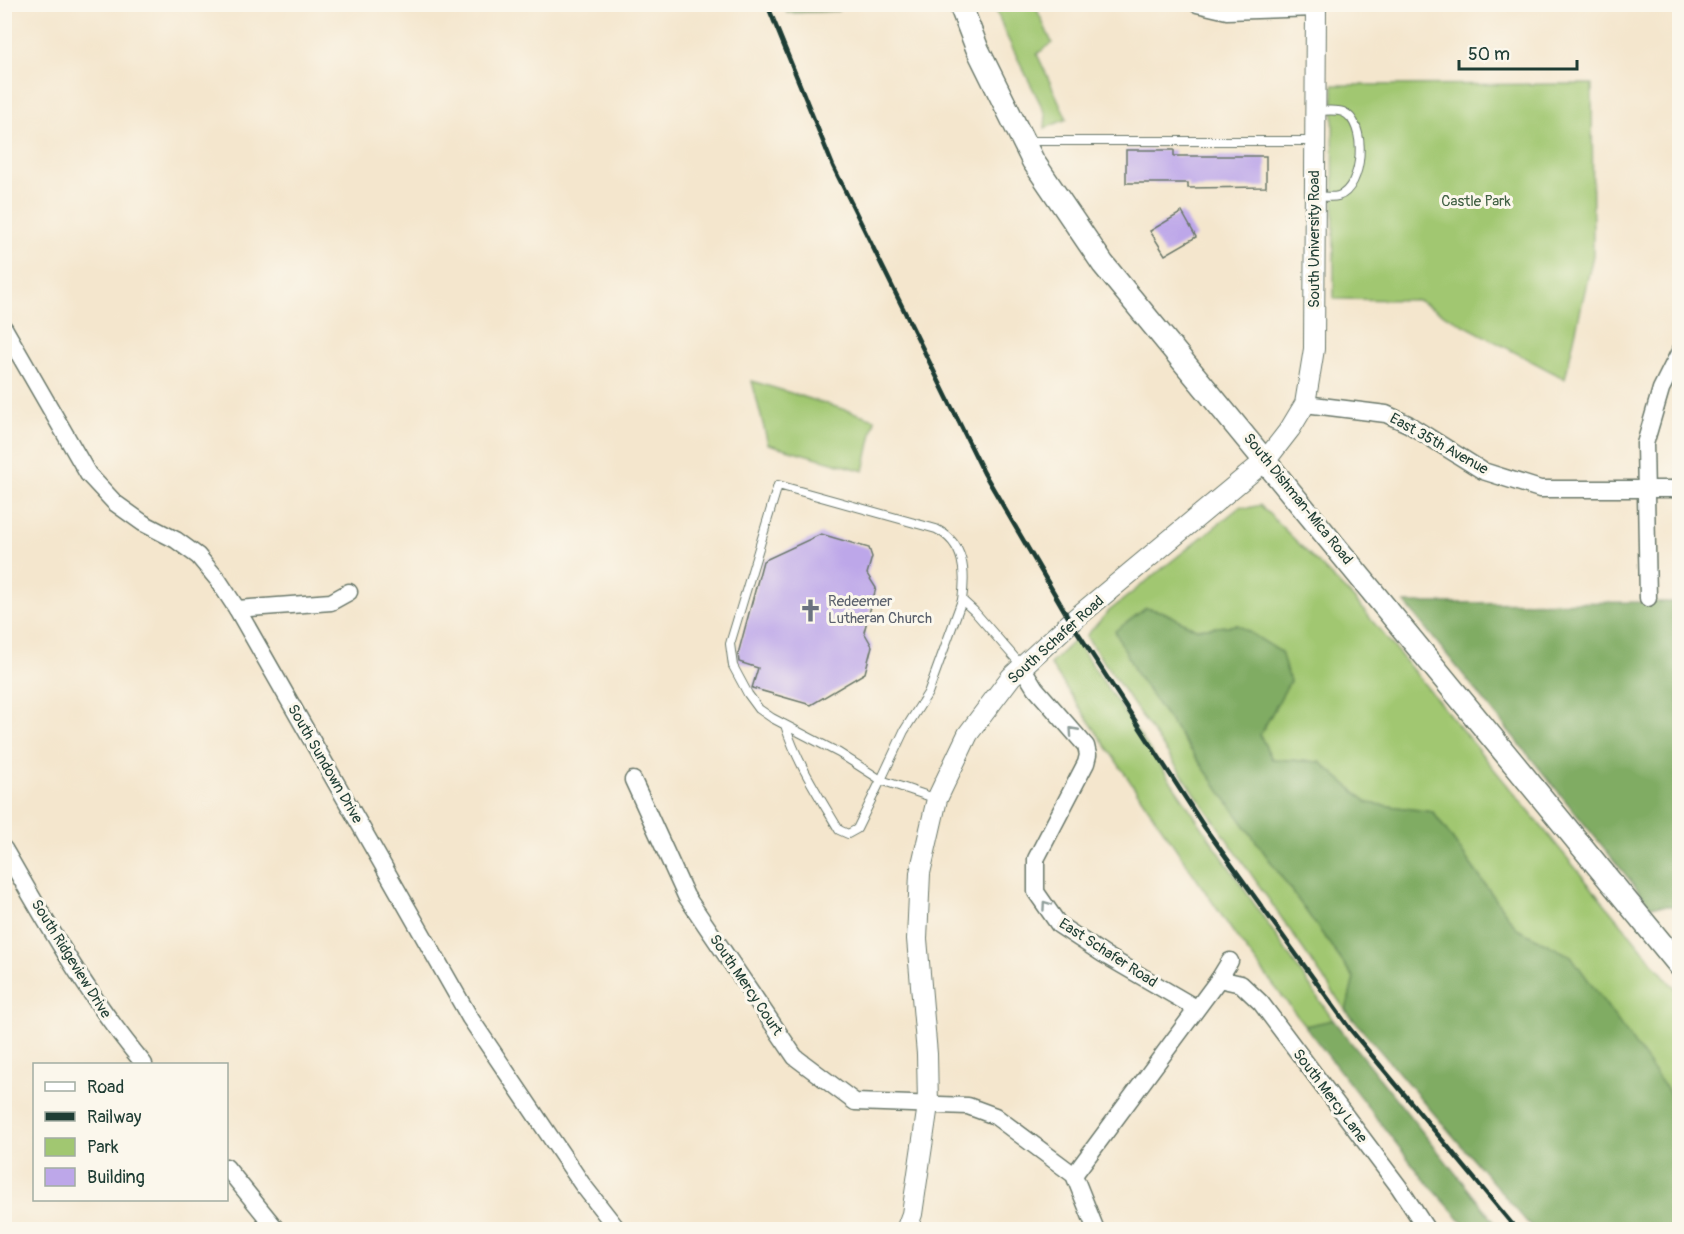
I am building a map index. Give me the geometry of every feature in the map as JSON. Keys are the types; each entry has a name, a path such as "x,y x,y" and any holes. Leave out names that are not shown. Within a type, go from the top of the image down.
{"main road":[{"name":"South Dishman-Mica Road","path":"960,4 977,48 1033,161 1103,264 1680,966"}],"street":[{"path":"1197,4 1227,11 1316,6"},
{"name":"South University Road","path":"1266,460 1290,429 1305,404 1314,349 1316,6"},
{"name":"South Sundown Drive","path":"4,328 88,474 114,503 198,556 218,580 237,609 470,1018 582,1184 618,1230"},
{"path":"1648,598 1645,444 1661,389 1680,351"},
{"name":"East 35th Avenue","path":"1305,404 1386,414 1408,424 1483,471 1540,489 1680,489"},
{"name":"South Schafer Road","path":"906,1230 912,1214 928,1105 927,1054 917,939 920,873 937,799 968,734 1011,677 1071,622 1266,460"},
{"path":"237,609 331,602 349,592"},
{"name":"East Schafer Road","path":"1022,667 1035,688 1079,737 1088,755 1036,859 1036,892 1059,925 1103,954 1197,1008"},
{"name":"South Mercy Court","path":"633,780 686,896 795,1057 855,1102 968,1106 995,1116 1074,1175"},
{"name":"South Ridgeview Drive","path":"4,849 58,943 111,1024 142,1063"},
{"path":"1096,1230 1074,1175 1230,961"},
{"name":"South Mercy Lane","path":"1219,979 1241,984 1260,1003 1399,1187 1427,1230"},
{"path":"228,1169 277,1230"}],"lane":[{"path":"1314,196 1338,196 1348,189 1355,178 1359,164 1357,128 1351,118 1345,112 1315,111"},
{"path":"1023,141 1315,141"},
{"path":"785,725 804,770 839,830 848,834 857,829 881,780 904,731 928,693 962,600 964,562 946,534 936,529 778,485 730,644 733,666 759,709 881,780 937,799"},
{"path":"962,600 1022,667"}],"green space":[{"path":"783,5 840,5 838,11 787,13"},
{"path":"994,5 1035,5 1052,43 1037,54 1067,119 1045,128 1046,115 1007,37"},
{"name":"Castle Park","path":"1592,84 1593,255 1565,379 1417,300 1334,299 1333,85"},
{"path":"752,381 875,419 864,471 768,444"},
{"path":"1260,505 1356,601 1679,994 1679,1117 1670,1095 1571,956 1517,929 1433,812 1368,803 1320,762 1272,759 1260,735 1290,681 1238,625 1196,629 1164,612 1146,608 1116,632 1137,675 1354,978 1346,1011 1086,636 1109,611 1241,506 1248,508"},
{"path":"1679,602 1679,906 1651,906 1405,603"},
{"path":"1146,608 1163,612 1196,629 1238,625 1281,652 1290,681 1260,735 1272,759 1320,762 1368,803 1433,812 1517,929 1571,956 1671,1095 1679,1117 1679,1229 1534,1229 1526,1221 1346,1011 1354,978 1137,675 1115,631"},
{"path":"1075,640 1333,1020 1305,1026 1235,935 1050,664"},
{"path":"1333,1020 1500,1229 1469,1229 1423,1178 1305,1026"}],"building":[{"path":"1126,150 1174,150 1174,156 1266,156 1266,187 1188,188 1188,183 1126,183"},
{"path":"1182,212 1196,237 1165,255 1150,231"},
{"name":"Redeemer Lutheran Church","path":"821,534 869,548 872,557 867,574 876,588 864,632 872,646 865,673 811,705 752,688 758,668 739,662 738,654 763,561"}],"railway":[{"path":"767,4 833,166 984,473 1071,622 1205,828 1350,1029 1517,1230"}],"place":[{"name":"Redeemer Lutheran Church","path":"810,610"}]}
